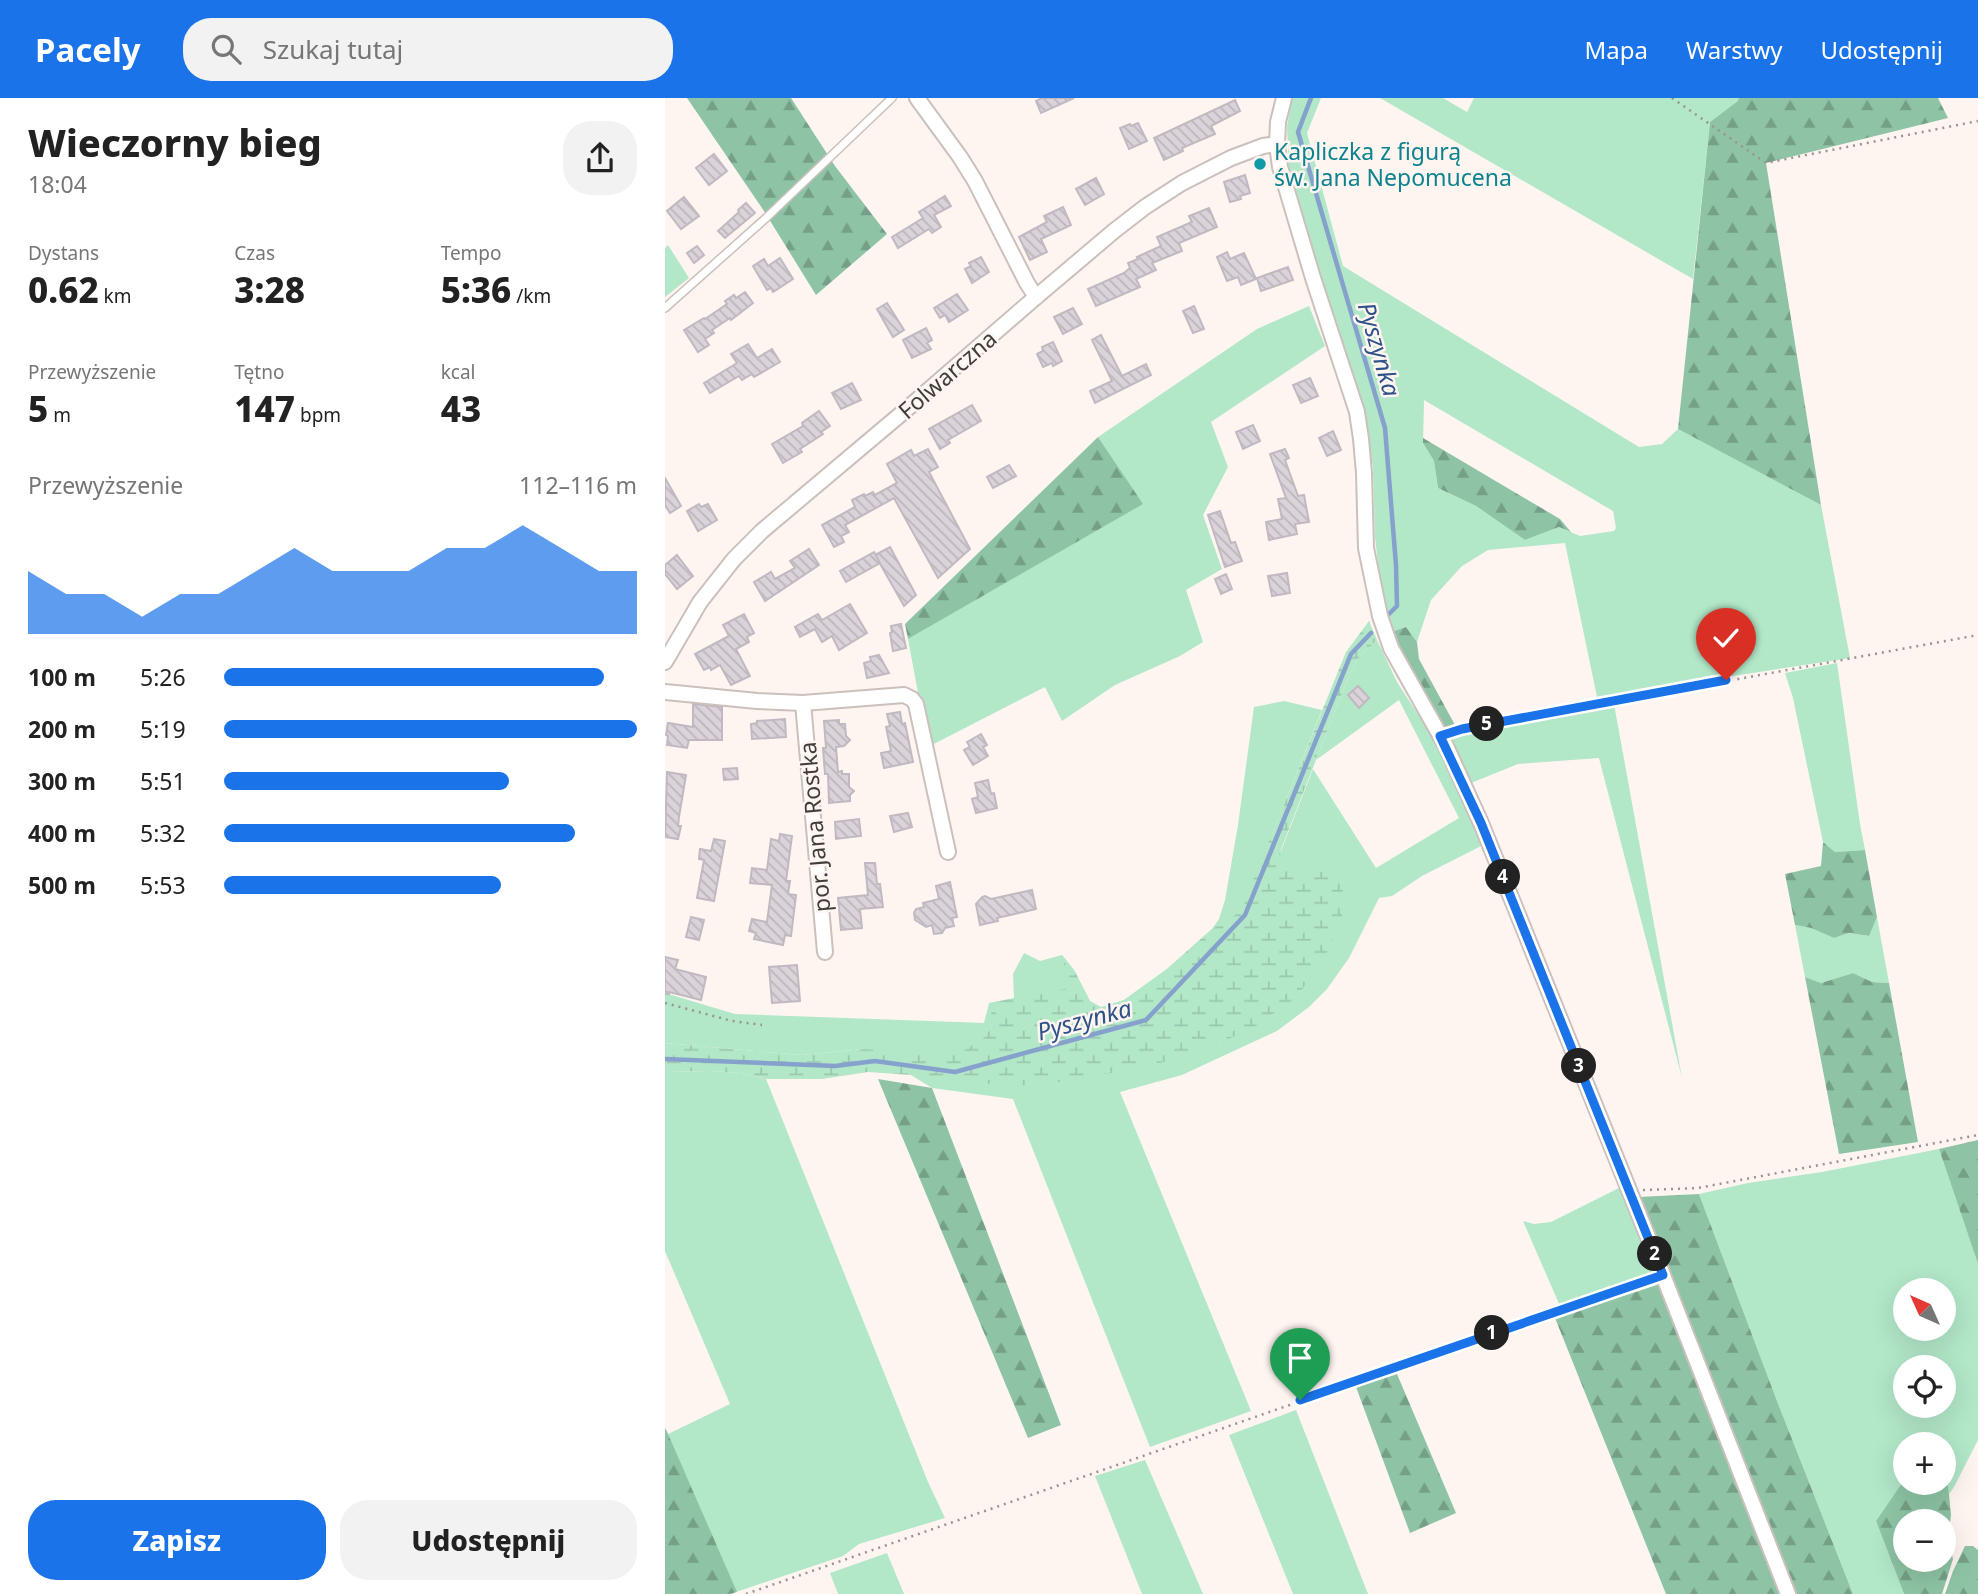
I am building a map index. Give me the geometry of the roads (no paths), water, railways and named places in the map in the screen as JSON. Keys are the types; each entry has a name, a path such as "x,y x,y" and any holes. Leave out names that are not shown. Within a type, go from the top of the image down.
{"street":[{"path":"917,98 975,180 1036,297"},
{"path":"1283,98 1277,144 1280,167 1357,412 1362,450 1366,548 1380,616 1391,648 1440,736 1481,823 1788,1594"},
{"name":"Folwarczna","path":"665,662 700,602 734,559 762,531 1036,297 1145,206 1231,158 1263,146 1277,144"},
{"path":"665,692 803,703 904,695 912,699 916,704 948,852"},
{"name":"por. Jana Rostka","path":"803,703 825,952"}],"lane":[{"path":"665,308 767,218 892,98"}],"waterway":[{"name":"Pyszynka","path":"1311,98 1298,132 1385,428 1397,606 1389,614"},
{"name":"Pyszynka","path":"665,1059 835,1066 875,1061 955,1072 1146,1020 1245,915 1351,654 1371,633"}],"place":[{"name":"Kapliczka z figurą św. Jana Nepomucena","path":"1260,164"}]}
